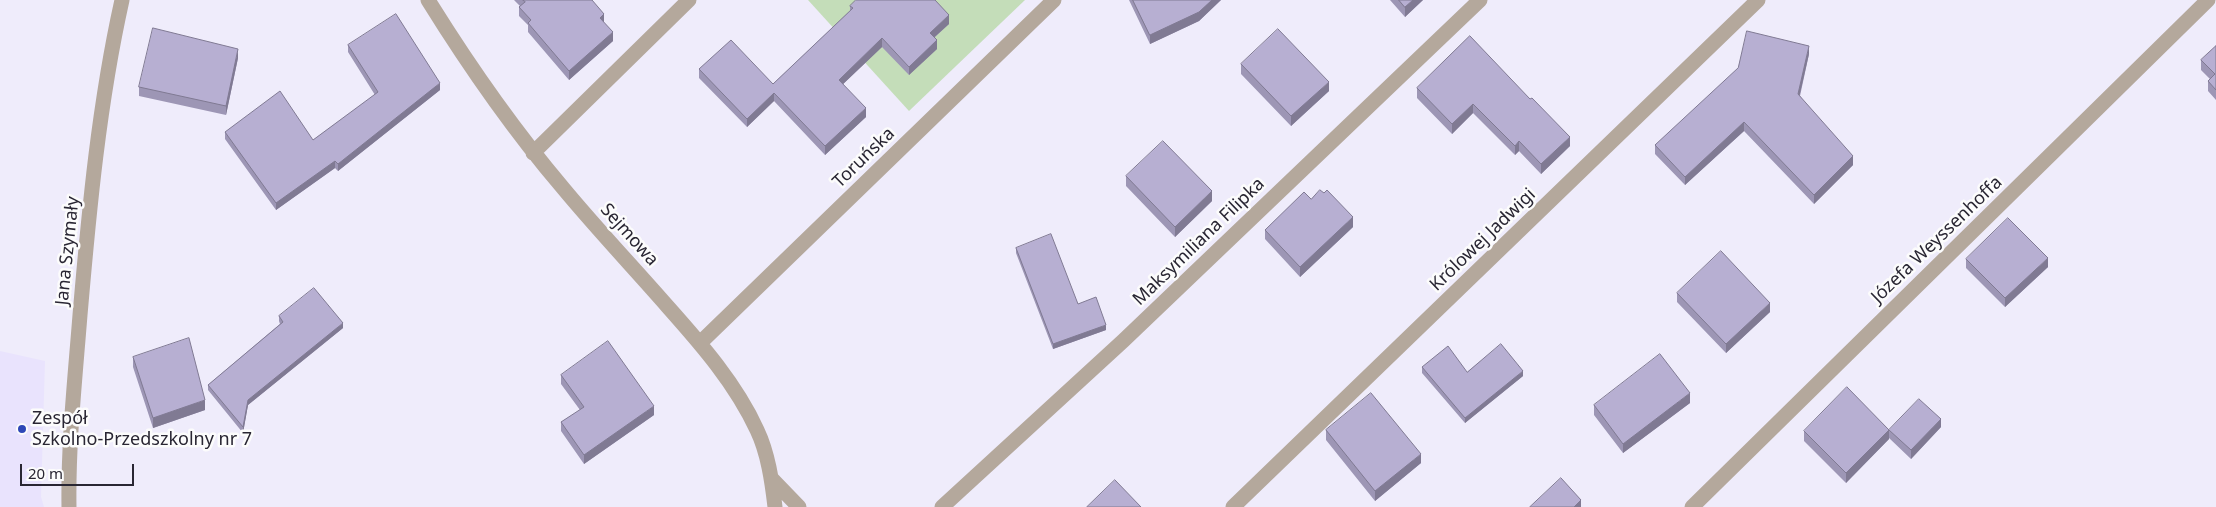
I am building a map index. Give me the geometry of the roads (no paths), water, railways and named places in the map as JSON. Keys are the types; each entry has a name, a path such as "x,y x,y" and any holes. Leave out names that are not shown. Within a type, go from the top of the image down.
{"street":[{"name":"Jana Szymały","path":"69,507 72,422 88,222 114,39 122,0"},
{"name":"Sejmowa","path":"428,0 468,64 511,126 700,343 732,387 757,430 771,478 775,507"},
{"path":"534,153 689,0"},
{"name":"Toruńska","path":"700,343 1054,0"},
{"name":"Maksymiliana Filipka","path":"942,507 1123,341 1480,0"},
{"name":"Królowej Jadwigi","path":"1233,507 1758,0"},
{"name":"Józefa Weyssenhoffa","path":"1692,507 2208,0"},
{"path":"771,478 799,507"}],"place":[{"name":"Zespół Szkolno-Przedszkolny nr 7","path":"22,429"}]}
